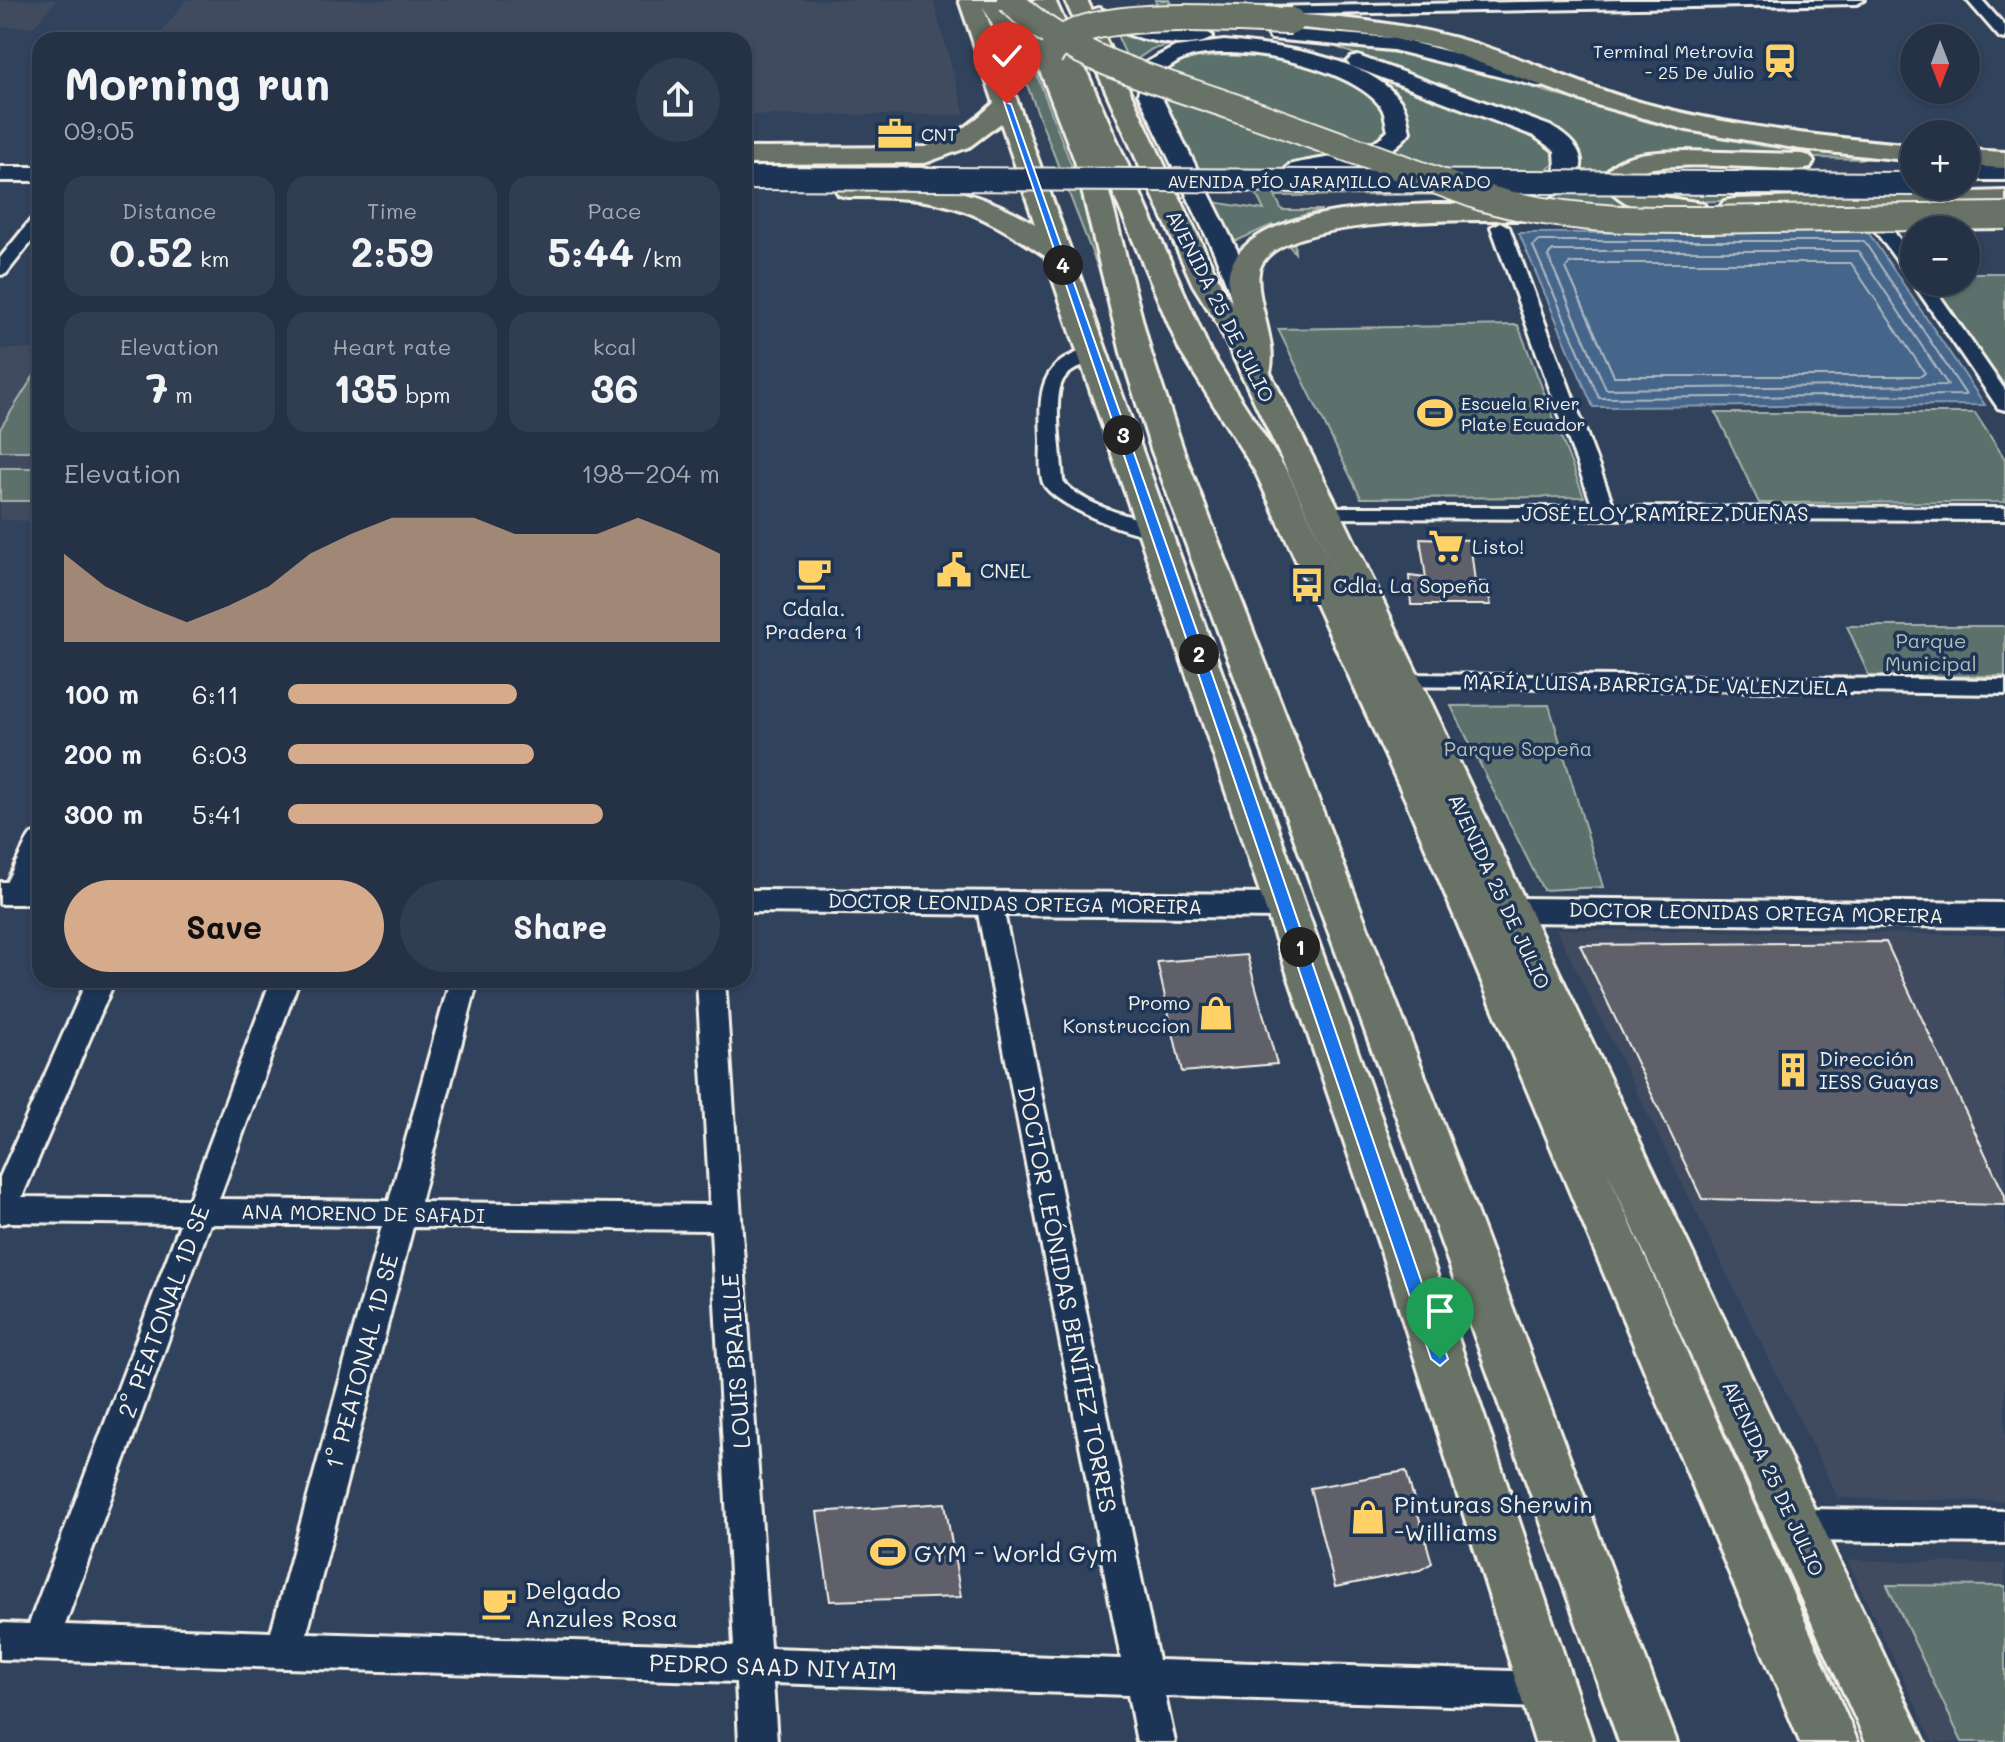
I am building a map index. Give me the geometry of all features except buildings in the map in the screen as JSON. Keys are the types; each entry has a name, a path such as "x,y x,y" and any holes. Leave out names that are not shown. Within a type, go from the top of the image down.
{"highway":[{"path":"1010,0 1024,16 1046,31 1109,61 1481,197 1532,210 1594,219 1646,221 2005,216"},
{"path":"1087,160 1051,68 1053,47 1071,33 1094,25 1128,21 1291,21 1371,28 1431,38 1492,56 1612,103 1741,131 1900,151"},
{"path":"1980,159 2005,162"},
{"path":"1693,209 1634,199 1619,188 1615,180 1617,174 1629,165 1657,161 1900,164"},
{"path":"1980,163 2005,162"},
{"path":"1255,373 1253,328 1242,278 1249,257 1287,232 1325,221 1376,216 2005,199"}],"main road":[{"path":"970,0 1404,1248 1564,1742"},
{"path":"991,0 1006,33 1015,41 1037,43 1048,39 1047,6"},
{"path":"1086,5 1118,27 1154,35 1342,38 1393,44 1449,56 1612,103"},
{"name":"AVENIDA 25 DE JULIO","path":"1086,5 1207,285 1232,325 1325,513 1896,1742"},
{"name":"AVENIDA 25 DE JULIO","path":"1047,6 1175,309 1195,351 1272,473 1425,801 1829,1742"},
{"path":"1153,181 1182,183 1264,201 1464,200 1534,195 1556,187 1565,176 1570,160 1567,151 1558,141 1524,123 1315,46 1247,36"},
{"path":"1244,296 1147,83 1153,67 1161,60 1197,49 1254,48 1310,58 1371,87 1393,104 1399,114 1399,132 1384,148 1351,163 1297,170"},
{"path":"752,156 899,157 939,152 970,139 1007,104"},
{"path":"0,157 32,157"},
{"path":"1087,160 1136,353 1167,449 1416,1110 1648,1742"},
{"name":"AVENIDA PÍO JARAMILLO ALVARADO","path":"752,166 1900,172"},
{"path":"1980,173 2005,173"},
{"path":"0,174 32,174"},
{"name":"AVENIDA PÍO JARAMILLO ALVARADO","path":"752,178 1900,184"},
{"path":"1980,185 2005,185"},
{"path":"752,188 876,189 934,193 981,206 1059,253"},
{"path":"1095,353 1167,449"},
{"path":"1255,373 1272,473"},
{"path":"1404,1248 1416,1110"},
{"path":"1785,1638 1853,1742"}],"street":[{"path":"1191,12 1334,5 1857,0"},
{"path":"1974,0 2004,32"},
{"path":"1864,203 1900,253"},
{"path":"1500,227 1606,513"},
{"path":"0,270 32,230"},
{"path":"1931,296 2005,404"},
{"path":"1095,353 1063,369 1054,378 1049,398 1053,482 1063,494 1088,508 1156,531"},
{"name":"JOSÉ ELOY RAMÍREZ DUEÑAS","path":"1325,513 2005,514"},
{"name":"MARÍA LUISA BARRIGA DE VALENZUELA","path":"1402,681 2005,687"},
{"path":"18,893 32,860"},
{"name":"DOCTOR LEONIDAS ORTEGA MOREIRA","path":"752,901 1287,906"},
{"name":"DOCTOR LEÓNIDAS BENÍTEZ TORRES","path":"989,903 1156,1742"},
{"name":"DOCTOR LEONIDAS ORTEGA MOREIRA","path":"1508,910 2005,915"},
{"path":"1,1210 98,988"},
{"name":"2° PEATONAL 1D SE","path":"41,1642 282,988"},
{"name":"1° PEATONAL 1D SE","path":"284,1650 462,988"},
{"name":"LOUIS BRAILLE","path":"712,988 758,1742"},
{"name":"ANA MORENO DE SAFADI","path":"1,1210 726,1218"},
{"path":"1797,1525 2005,1527"},
{"name":"PEDRO SAAD NIYAIM","path":"0,1641 1546,1690"}],"shaded area":[{"path":"0,0 57,0 33,27 0,27"},
{"path":"186,0 933,0 965,115 752,115 752,32 162,32"},
{"path":"0,349 32,349 32,521 0,520"},
{"path":"1556,929 2005,935 2005,1501 1838,1498"},
{"path":"1847,1560 2005,1564 2005,1742 1933,1742"}],"green space":[{"path":"1155,0 1169,0 1201,58 1242,55 1283,57 1364,74 1520,130 1546,146 1556,162 1524,190 1494,194 1275,196 1282,210 1322,210 1287,220 1294,234 1295,253 1272,225 1234,242 1213,202 1264,210 1256,194 1209,184 1194,165 1157,89 1164,68 1185,61 1176,44 1152,49 1130,64 1116,33 1142,40 1175,41"},
{"path":"1331,45 1434,58 1648,122 1704,135 1762,146 1874,159 1641,155 1619,160 1602,175 1613,194 1632,207 1510,209 1546,201 1562,193 1583,162 1579,151 1543,126"},
{"path":"1015,54 1029,54 1088,209 1103,281"},
{"path":"1634,189 1900,190 1900,195 1667,201"},
{"path":"1980,273 2005,273 2005,392 1940,296 1980,296"},
{"name":"Escuela River Plate Ecuador","path":"1518,325 1584,497 1361,498 1278,329"},
{"path":"32,379 32,451 0,451 0,429"},
{"path":"1716,413 1975,413 2005,459 2005,502 1759,503"},
{"path":"0,468 32,468 32,501 0,501"},
{"name":"Parque Municipal","path":"1847,626 2005,626 2005,676 1869,676"},
{"name":"Parque Sopeña","path":"1549,705 1603,887 1543,890 1451,706"},
{"path":"1887,1585 2005,1586 2005,1742 1962,1742"}],"water":[{"path":"1868,232 1900,279 1900,296 1911,296 1985,405 1593,407 1519,233"}],"place":[{"name":"Terminal Metrovia - 25 De Julio","path":"1780,61"},
{"name":"CNT","path":"895,134"},
{"name":"Escuela River Plate Ecuador","path":"1435,413"},
{"name":"Listo!","path":"1446,546"},
{"name":"CNEL","path":"954,570"},
{"name":"Cdala. Pradera 1","path":"814,573"},
{"name":"Cdla. La Sopeña","path":"1307,585"},
{"name":"Promo Konstruccion","path":"1216,1013"},
{"name":"Dirección IESS Guayas","path":"1793,1070"},
{"name":"Pinturas Sherwin -Williams","path":"1368,1517"},
{"name":"GYM - World Gym","path":"888,1552"},
{"name":"Delgado Anzules Rosa","path":"499,1603"}],"route":[{"path":"1007,104 1440,1359"}]}
